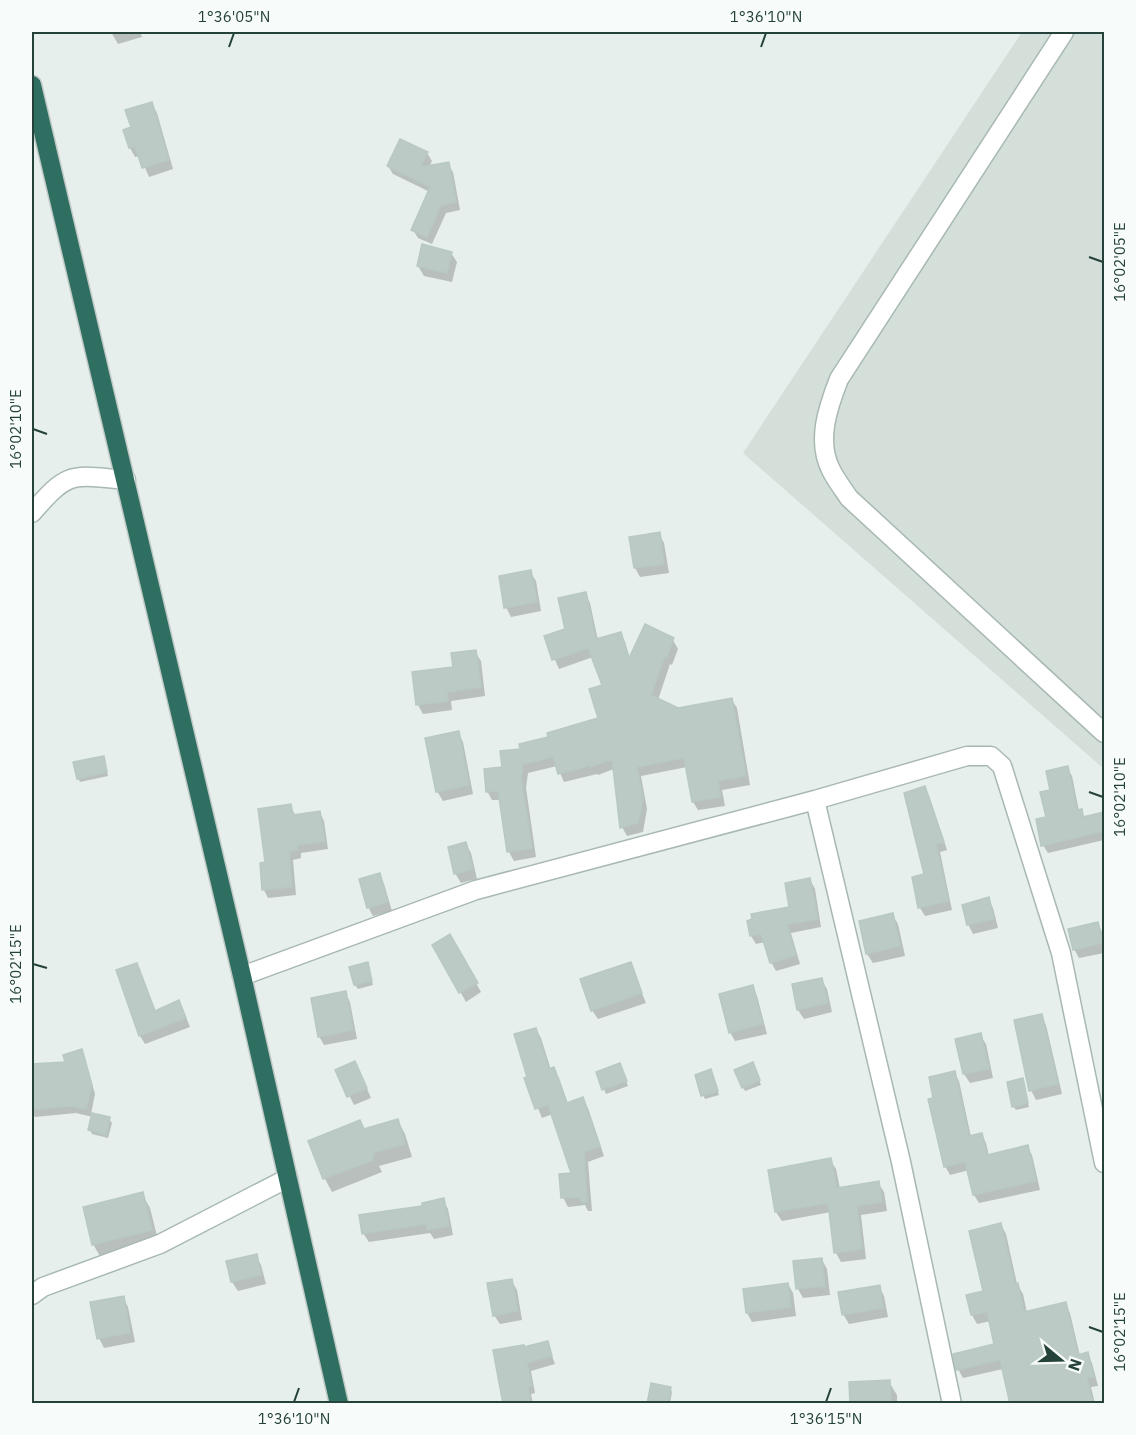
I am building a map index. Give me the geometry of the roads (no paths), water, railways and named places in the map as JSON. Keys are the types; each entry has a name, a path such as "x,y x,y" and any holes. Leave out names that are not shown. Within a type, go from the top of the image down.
{"highway":[{"path":"32,85 242,976 339,1404"}],"street":[{"path":"1064,32 839,379 828,407 824,442 830,468 849,498 1104,733"},
{"path":"32,513 53,488 69,478 82,476 126,480"},
{"path":"242,976 476,890 815,800 967,756 991,756 1002,766 1060,953 1104,1163"},
{"path":"815,800 901,1162 952,1404"},
{"path":"32,1295 43,1287 160,1244 288,1178"}]}
